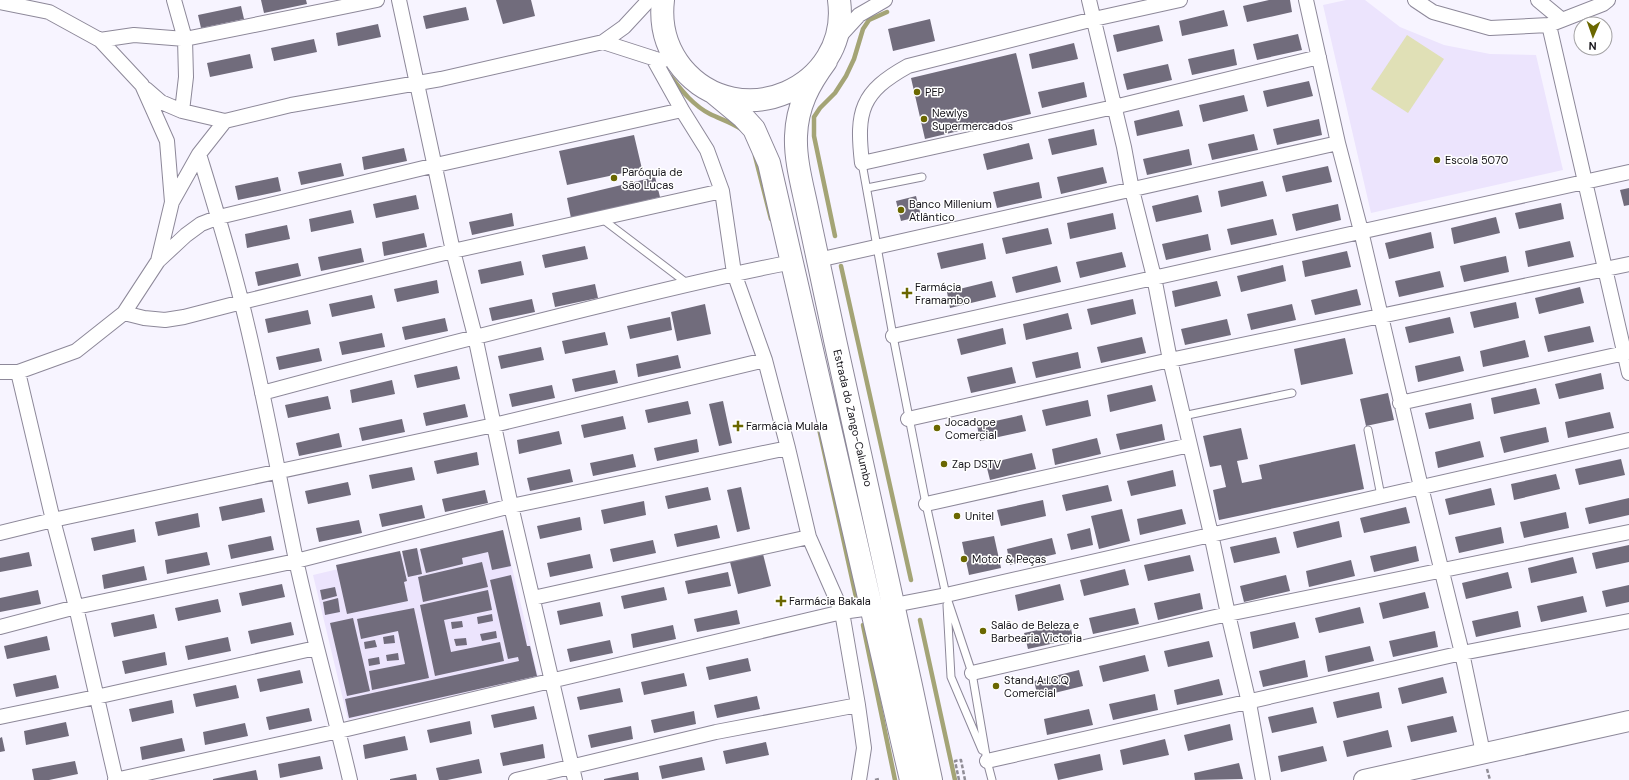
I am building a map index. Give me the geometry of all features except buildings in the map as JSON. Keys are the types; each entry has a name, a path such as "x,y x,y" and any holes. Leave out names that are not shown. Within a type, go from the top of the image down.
{"main road":[{"path":"714,93 734,99 754,100 774,98 793,90 810,79 826,61 836,39 841,14 839,0"},
{"path":"650,1 661,13 665,36 675,58 690,76 701,86 714,93 743,117 754,129 762,144 769,163 793,262 870,608 911,780"},
{"name":"Estrada do Zango-Calumbo","path":"826,61 812,81 802,101 797,118 796,137 802,187 931,780"}],"street":[{"path":"174,0 186,39 186,77 182,111"},
{"path":"100,40 134,35 186,39 377,0"},
{"path":"399,0 436,165 453,251 475,336 511,506 573,774"},
{"path":"836,39 859,16 885,0"},
{"path":"1089,0 1132,190 1154,277 1170,360 1249,703 1263,780"},
{"path":"1180,0 1094,19 908,66 892,75 878,86 867,101 861,119 859,135 862,163 1114,107 1319,57"},
{"path":"1306,0 1338,143 1361,231 1400,403 1462,653 1482,753"},
{"path":"1415,0 1433,12 1490,28 1555,22 1603,4 1608,0"},
{"path":"1538,0 1555,22 1586,181 1605,269 1627,352 1629,373"},
{"path":"0,2 49,12 100,40 142,85 161,102 182,111 225,121 298,104 418,84 603,42 624,27 650,1"},
{"path":"603,42 653,58 675,67 690,76"},
{"path":"653,58 682,110 707,150 722,191 734,273 765,360 788,448 809,538 842,612 864,748 859,780"},
{"path":"142,85 167,141 172,202"},
{"path":"0,372 18,372 76,352 124,313 158,261 186,235 201,224 219,217 436,165 682,110"},
{"path":"158,261 172,202 198,154 225,121"},
{"path":"818,260 1338,143"},
{"path":"198,154 219,217 242,302 296,561 316,648 339,731 350,780"},
{"path":"893,336 1629,172"},
{"path":"124,313 144,318 165,320 184,317 453,251 722,191"},
{"path":"262,393 475,336 734,273 793,262"},
{"path":"908,420 1170,360 1629,264"},
{"path":"1400,403 1627,352"},
{"path":"0,533 53,520 494,425 765,360"},
{"path":"18,372 53,520 76,607 115,780 339,731 842,612 870,608"},
{"path":"894,605 1421,488 1629,440"},
{"path":"926,504 1190,445"},
{"path":"0,627 76,607 296,561 511,506 788,448"},
{"path":"972,673 1228,614 1629,532"},
{"path":"533,598 809,538"},
{"path":"987,761 1249,703 1462,653 1629,621"},
{"path":"0,717 316,648"},
{"path":"516,780 573,774 716,732 858,705"},
{"path":"1364,780 1629,721"}],"lane":[{"path":"862,163 908,420 946,594 972,673 987,761 992,780"},
{"path":"867,188 922,177"},
{"path":"601,218 688,284"},
{"path":"1183,416 1292,393"},
{"path":"1368,430 1381,496"},
{"path":"946,594 951,677 987,761"}],"path":[{"path":"960,780 955,761 961,760 965,780"},
{"path":"875,780 880,780"}],"shaded area":[{"path":"1346,0 1365,0 1400,27 1444,45 1490,54 1536,55 1563,170 1371,213 1323,5"},
{"path":"503,530 538,676 348,720 313,575"}],"green space":[{"path":"1407,35 1444,59 1408,113 1371,89"}],"waterway":[{"path":"835,236 814,136 814,117 820,108 835,93 846,76 854,59 863,29 869,20 887,12"},
{"path":"671,77 684,93 704,111 741,129"},
{"path":"755,156 771,219"},
{"path":"841,266 911,580"},
{"path":"818,424 856,597"},
{"path":"920,620 955,780"},
{"path":"863,625 895,780"}],"place":[{"name":"PEP","path":"917,92"},
{"name":"Newlys Supermercados","path":"924,119"},
{"name":"Escola 5070","path":"1437,160"},
{"name":"Paróquia de São Lucas","path":"614,178"},
{"name":"Banco Millenium Atlântico","path":"901,210"},
{"name":"Farmácia Framambo","path":"907,293"},
{"name":"Farmácia Mulala","path":"738,426"},
{"name":"Jocadope Comercial","path":"937,428"},
{"name":"Zap DSTV","path":"944,464"},
{"name":"Unitel","path":"957,516"},
{"name":"Motor & Peças","path":"964,559"},
{"name":"Farmácia Bakala","path":"781,601"},
{"name":"Salão de Beleza e Barbearia Victoria","path":"983,631"},
{"name":"Stand A.I.C.Q Comercial","path":"996,686"}]}
